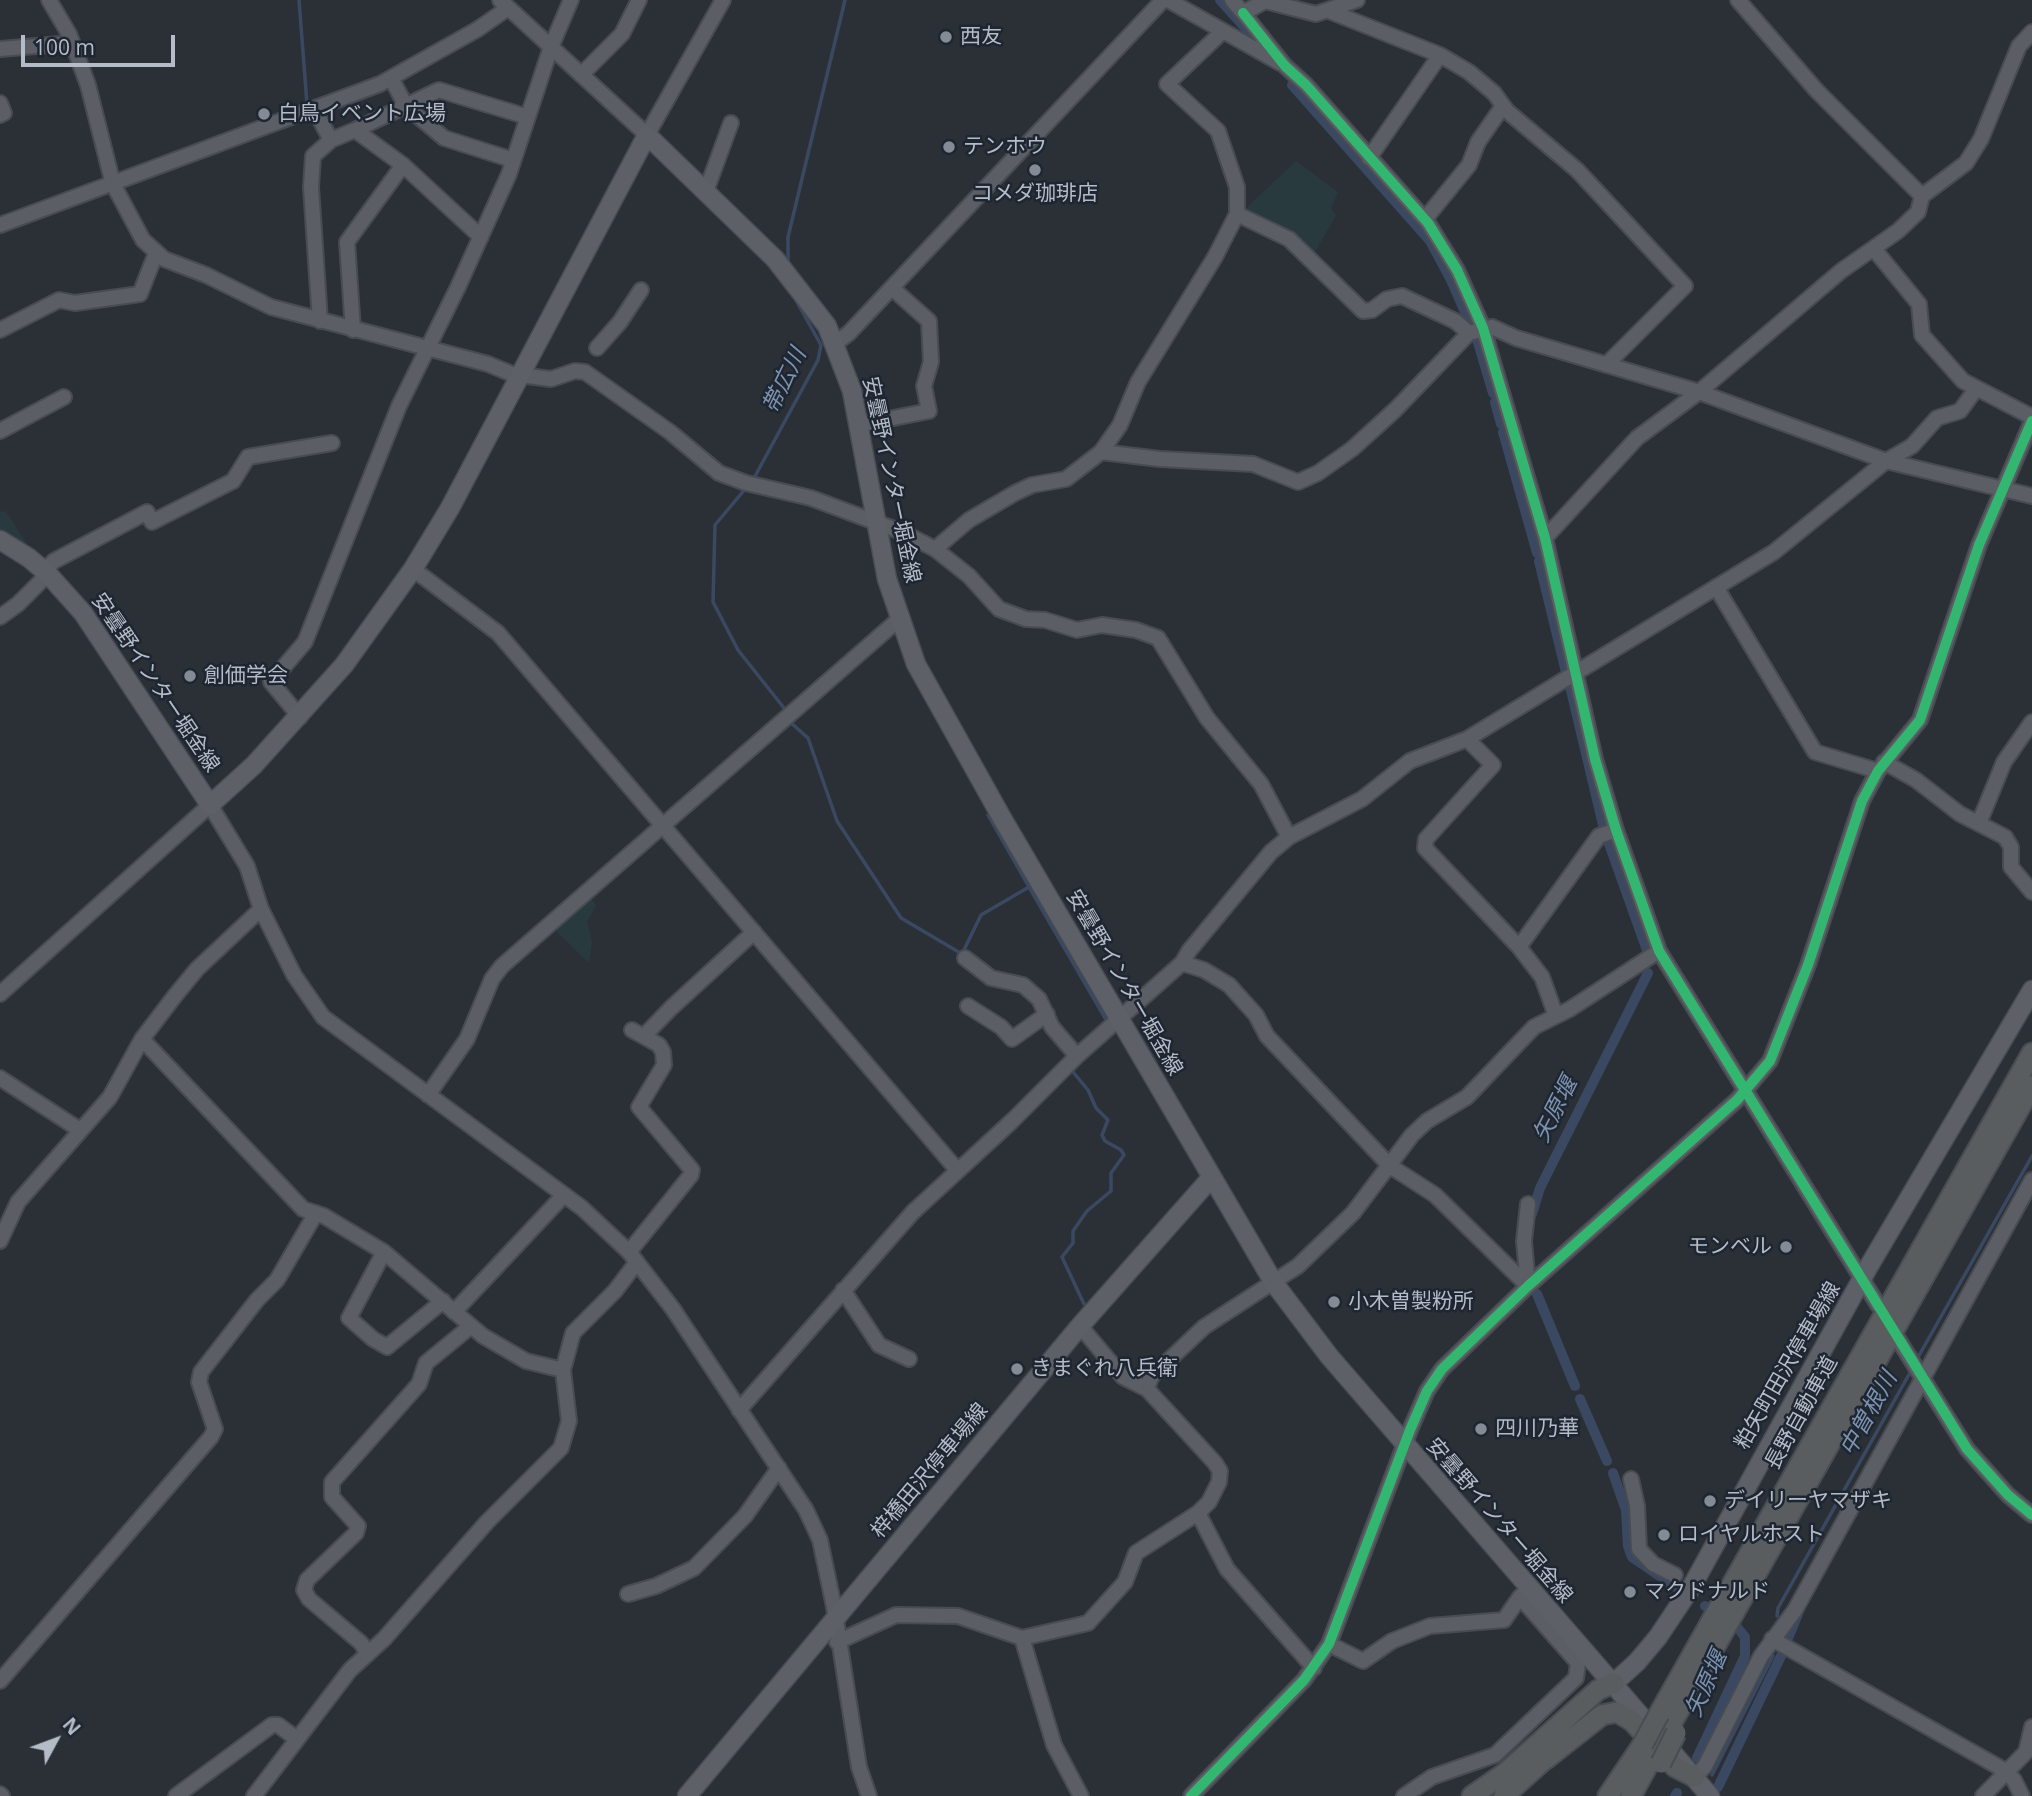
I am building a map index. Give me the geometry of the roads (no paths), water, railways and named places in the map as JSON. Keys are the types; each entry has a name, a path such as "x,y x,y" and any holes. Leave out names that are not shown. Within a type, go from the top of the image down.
{"highway":[{"name":"長野自動車道","path":"1668,1724 2032,1053"},
{"name":"長野自動車道","path":"1668,1724 1712,1652 2032,1086"},
{"path":"1504,1796 1595,1711 1614,1683"},
{"path":"1472,1796 1505,1773 1592,1695 1614,1683"},
{"path":"1546,1759 1602,1715 1617,1712 1632,1721 1675,1767 1695,1777"},
{"path":"1631,1796 1668,1724"},
{"path":"1611,1796 1652,1754"},
{"path":"1644,1796 1652,1754"}],"main road":[{"name":"安曇野インター堀金線","path":"0,540 46,573 83,613 210,805 300,717 344,665 413,569 450,508 647,135 794,280 812,303 836,344 852,391 875,524 898,620 929,691 1274,1283 1329,1356 1406,1444 1526,1592 1614,1683 1710,1796"},
{"name":"粕矢町田沢停車場線","path":"1614,1683 1658,1637 1692,1586 1863,1279 2032,990"},
{"name":"梓橋田沢停車場線","path":"687,1796 1080,1326 1211,1178"}],"street":[{"path":"49,0 72,43 88,85 113,184 143,240 156,253 271,307 320,321 520,375 551,379 575,371 584,372 670,432 719,473 746,483 811,498 902,532 935,549 969,576 999,609 1026,619 1045,620 1077,630 1102,625 1136,630 1158,638 1207,718 1261,784 1289,837"},
{"path":"300,717 271,682 305,642 400,406 481,237 513,160 551,47 571,0"},
{"path":"581,75 622,34 639,0"},
{"path":"0,225 391,78 504,4 647,135 723,0"},
{"path":"836,344 1163,0"},
{"path":"1168,0 1221,33 1285,66"},
{"path":"1232,0 1285,66 1306,85 1426,219 1457,270 1483,328 1545,538 1578,672 1595,759 1616,830 1659,951 1744,1093 1878,1306"},
{"path":"1243,13 1265,1 1276,2 1303,13 1329,10 1357,0"},
{"path":"1738,0 1817,91 1922,196"},
{"path":"1329,10 1440,55 1469,72 1503,106 1577,170 1685,286 1606,365"},
{"path":"1545,538 1637,438 1699,392 1842,271 1874,249 1918,212 1922,196 1966,163 1981,139 2019,46 2032,32"},
{"path":"935,549 969,520 1015,493 1032,485 1066,479 1101,452 1119,425 1138,382 1237,214 1237,187 1218,131 1167,84 1221,33"},
{"path":"0,49 72,43"},
{"path":"1369,158 1440,55"},
{"path":"391,78 406,106 444,138 513,160"},
{"path":"320,321 311,187 313,156 331,140 439,90 527,117"},
{"path":"0,103 4,113 0,115"},
{"path":"1426,219 1469,165 1478,142 1503,106"},
{"path":"314,109 331,140"},
{"path":"706,191 731,123"},
{"path":"355,130 403,165 481,237"},
{"path":"353,330 347,242 403,165"},
{"path":"1237,214 1289,239 1363,311 1372,310 1387,299 1402,296 1455,321 1469,333"},
{"path":"1191,1796 1314,1668 1329,1644 1427,1391 1442,1369 1528,1286 1744,1093 1770,1061 1808,965 1862,801 1881,766 1920,720 1979,545 2006,489 2032,419 1963,381 1922,335 1919,304 1874,249"},
{"path":"0,330 59,300 75,303 139,294 156,253"},
{"path":"858,425 929,411 924,386 931,362 929,321 892,288"},
{"path":"597,348 620,322 641,290"},
{"path":"1101,452 1160,459 1253,464 1298,482 1318,473 1352,449 1395,410 1469,333 1492,327 1516,338 1699,392 1886,461 2032,496"},
{"path":"739,1410 913,1212 1077,1056 1182,963 1271,852 1289,837 1362,799 1410,761 1467,738 1774,552 1886,461 1912,446 1937,418 1960,411 1976,388"},
{"path":"0,431 64,397"},
{"path":"0,617 46,573 54,561 147,512 152,522 233,481 248,457 332,443"},
{"path":"413,569 498,633 958,1171"},
{"path":"1716,587 1815,752 1881,766 2009,841 2011,867 2032,892"},
{"path":"428,1095 467,1039 492,979 502,966 898,620"},
{"path":"1979,823 2004,762 2032,722"},
{"path":"1467,738 1493,765 1426,839 1425,848 1518,947 1542,977 1556,1016"},
{"path":"0,994 210,805 247,866 261,909 293,975 323,1017 563,1195 594,1219 633,1257 661,1291 779,1468 806,1510 820,1540 859,1767 869,1796"},
{"path":"1518,947 1599,836 1616,830"},
{"path":"0,1241 24,1194 110,1097 142,1039 197,969 261,909"},
{"path":"254,1796 350,1670 368,1654 487,1522 561,1448 569,1421 563,1370 573,1333 615,1291 633,1257 692,1170 639,1107 664,1065 659,1045 638,1033 754,932"},
{"path":"1147,1389 1151,1377 1204,1327 1298,1266 1353,1213 1402,1148 1427,1121 1467,1097 1527,1034 1659,951"},
{"path":"965,958 991,978 1023,985 1039,999 1052,1027 1077,1056"},
{"path":"1182,963 1205,970 1229,985 1256,1015 1268,1036 1390,1166 1435,1195 1528,1286"},
{"path":"968,1006 1001,1027 1013,1039 1046,1014"},
{"path":"142,1039 303,1209 316,1213 384,1252 471,1326 526,1361 563,1370"},
{"path":"0,1078 80,1130"},
{"path":"1695,1777 1705,1766 1772,1639 1795,1610 1921,1377 2032,1180"},
{"path":"454,1312 563,1195"},
{"path":"1528,1204 1524,1241 1528,1286"},
{"path":"0,1681 211,1437 215,1429 199,1382 201,1372 248,1311 277,1280 316,1213"},
{"path":"384,1252 349,1318 373,1339 387,1347 443,1301"},
{"path":"843,1290 879,1345 909,1359"},
{"path":"368,1654 361,1643 309,1599 303,1590 307,1580 356,1534 358,1526 332,1497 332,1482 419,1384 426,1363 471,1326"},
{"path":"837,1642 896,1615 958,1616 1022,1638 1088,1623 1125,1582 1136,1553 1198,1513 1209,1502 1220,1471 1147,1389 1123,1377 1080,1326"},
{"path":"1898,1339 1967,1449 2008,1495 2032,1514"},
{"path":"628,1594 656,1586 694,1568 745,1516 779,1468"},
{"path":"1631,1479 1637,1506 1639,1549 1653,1563 1675,1575"},
{"path":"1198,1513 1227,1569 1314,1668"},
{"path":"1329,1644 1363,1661 1392,1641 1430,1626 1504,1620 1526,1592 1578,1663 1576,1678 1495,1755 1432,1777 1404,1796"},
{"path":"1022,1638 1054,1745 1081,1796"},
{"path":"1772,1639 2008,1773 2022,1796"},
{"path":"176,1796 272,1725 278,1725 297,1739"},
{"path":"1983,1796 2026,1752 2032,1727"}],"waterway":[{"path":"299,0 307,104"},
{"name":"帯広川","path":"788,264 788,237 845,0"},
{"name":"矢原堰","path":"1220,0 1257,41"},
{"name":"矢原堰","path":"1292,85 1430,241 1472,328"},
{"name":"帯広川","path":"753,480 818,360 821,345 788,286"},
{"name":"矢原堰","path":"1477,339 1493,393"},
{"name":"矢原堰","path":"1495,402 1501,424"},
{"name":"矢原堰","path":"1503,432 1537,553"},
{"name":"帯広川","path":"746,488 715,525 713,602 738,650 784,708"},
{"name":"矢原堰","path":"1539,561 1566,672"},
{"name":"矢原堰","path":"1569,682 1604,829"},
{"name":"帯広川","path":"790,722 808,738 837,821 901,918 962,954 981,915 1029,887 1108,1023"},
{"path":"988,815 1029,887"},
{"name":"矢原堰","path":"1607,838 1648,953"},
{"name":"矢原堰","path":"1532,1214 1540,1188 1648,973"},
{"path":"1074,1065 1073,1072 1088,1090 1096,1108 1108,1120 1102,1135 1105,1141 1121,1150 1124,1155 1111,1173 1111,1191 1087,1211 1073,1231 1073,1243 1062,1257 1084,1304"},
{"name":"中曽根川","path":"1917,1359 2032,1156"},
{"name":"矢原堰","path":"1537,1294 1575,1386"},
{"name":"中曽根川","path":"1777,1616 1778,1608 1912,1369"},
{"name":"矢原堰","path":"1580,1399 1607,1461"},
{"name":"矢原堰","path":"1613,1473 1626,1510 1628,1546 1632,1557 1676,1587"},
{"path":"1786,1643 1798,1614"},
{"name":"矢原堰","path":"1697,1758 1745,1656 1745,1637 1737,1627"},
{"path":"1718,1787 1782,1654"},
{"name":"中曽根川","path":"1712,1775 1773,1656"}],"place":[{"name":"西友","path":"946,37"},
{"name":"白鳥イベント広場","path":"264,114"},
{"name":"テンホウ","path":"949,147"},
{"name":"コメダ珈琲店","path":"1035,170"},
{"name":"創価学会","path":"190,676"},
{"name":"モンベル","path":"1786,1247"},
{"name":"小木曽製粉所","path":"1334,1302"},
{"name":"きまぐれ八兵衛","path":"1017,1369"},
{"name":"四川乃華","path":"1481,1429"},
{"name":"デイリーヤマザキ","path":"1710,1501"},
{"name":"ロイヤルホスト","path":"1664,1535"},
{"name":"マクドナルド","path":"1630,1592"}]}
